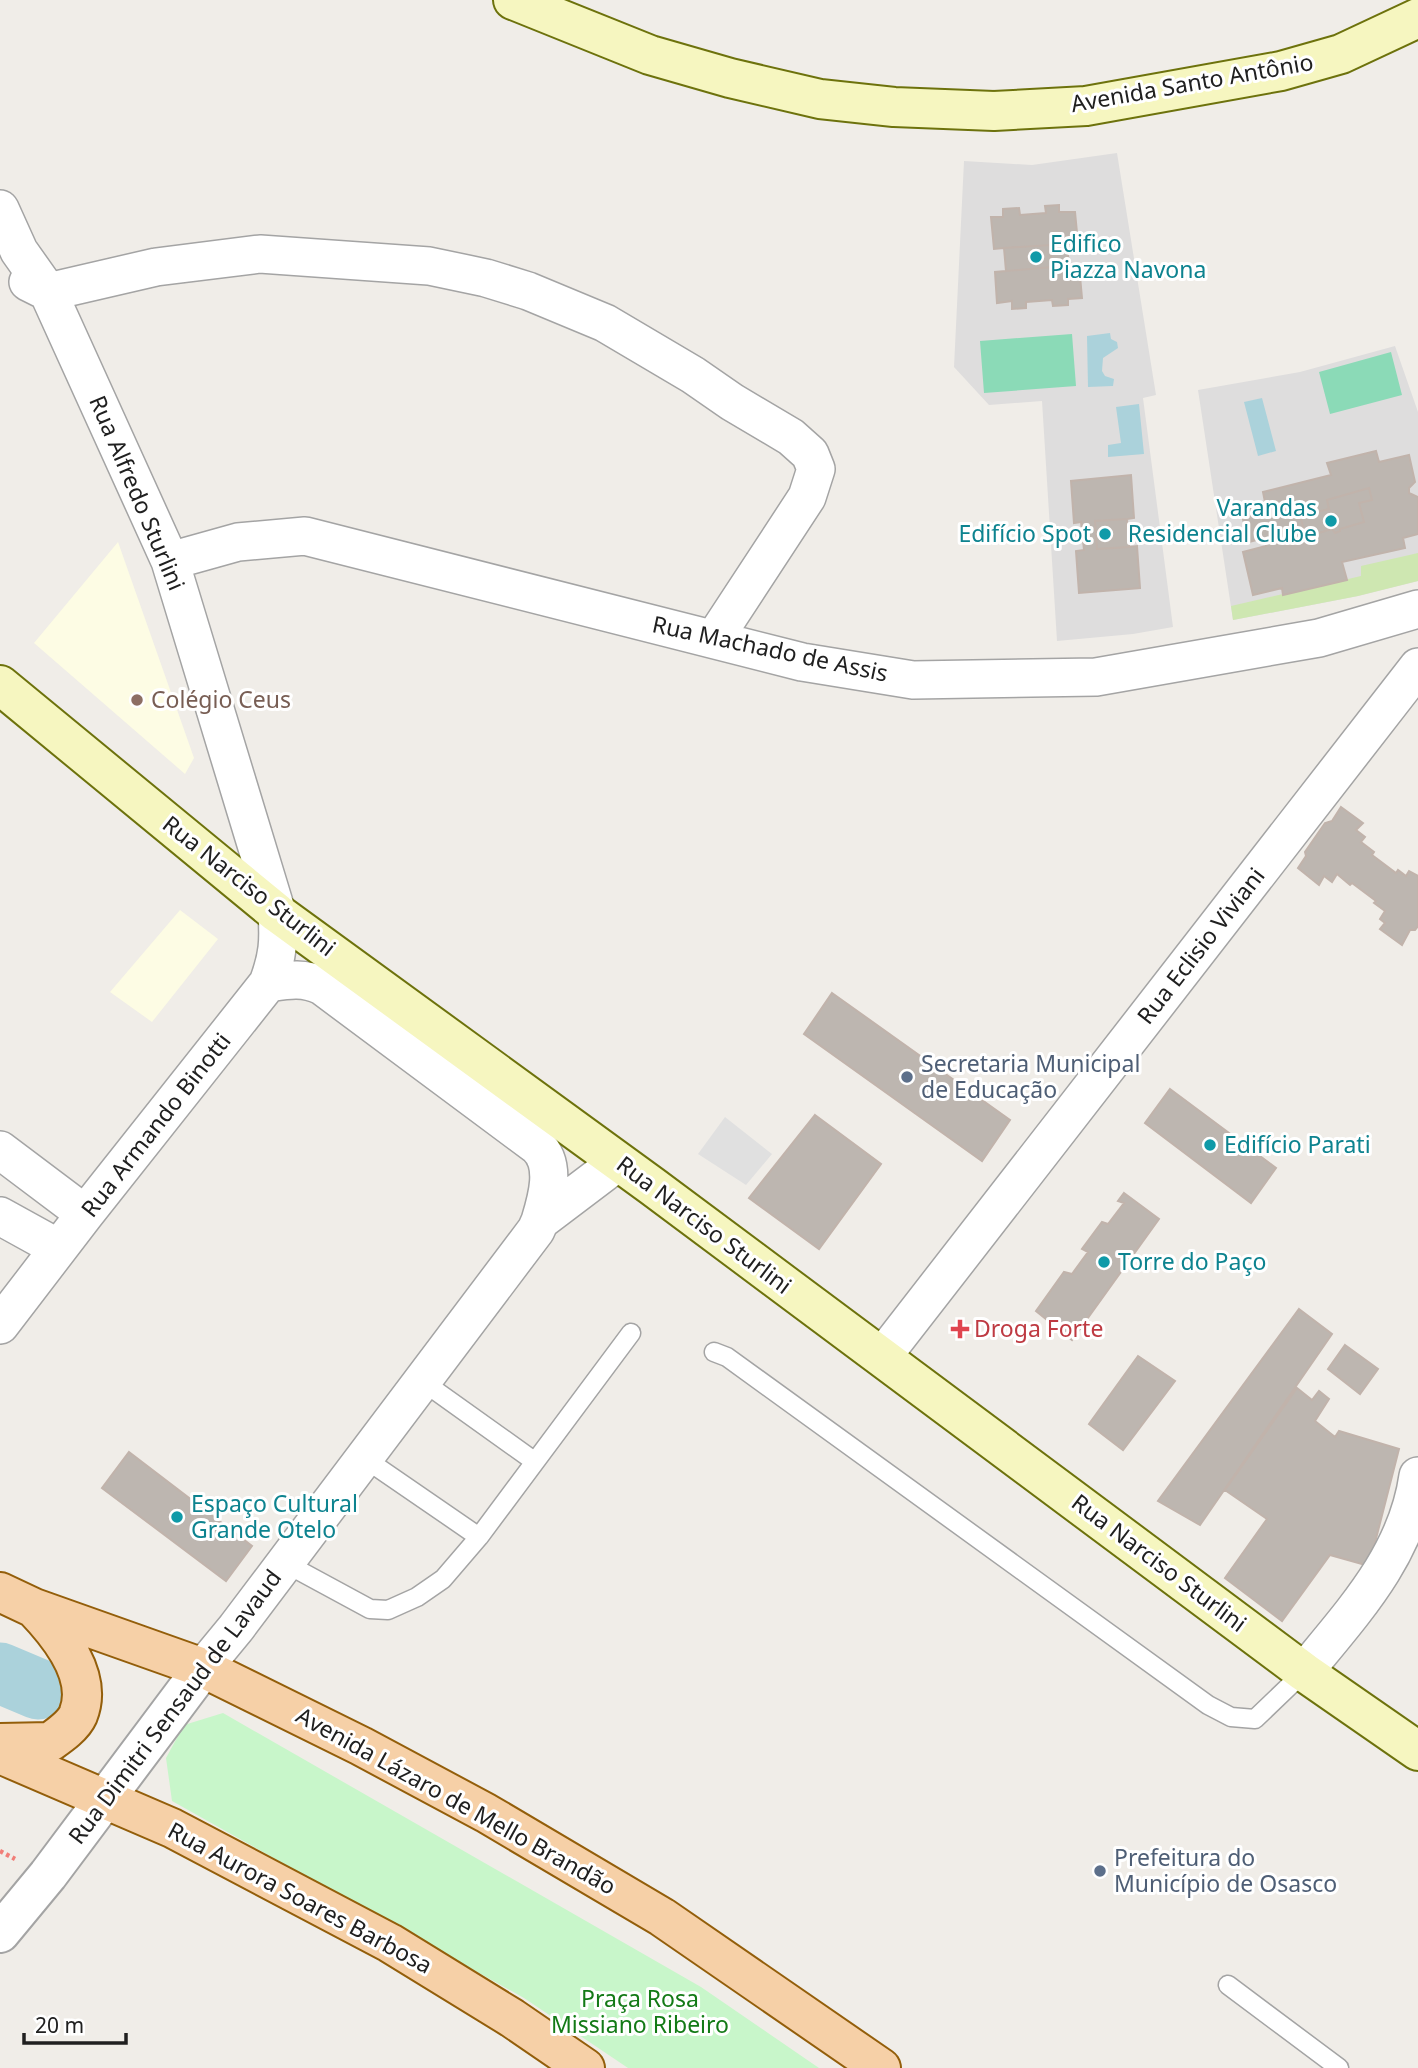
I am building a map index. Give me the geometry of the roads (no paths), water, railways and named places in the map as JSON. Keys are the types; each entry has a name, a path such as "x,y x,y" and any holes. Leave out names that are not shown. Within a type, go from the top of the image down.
{"main road":[{"name":"Avenida Santo Antônio","path":"513,0 650,55 730,78 833,100 894,107 994,111 1086,106 1282,71 1341,54 1418,18"},
{"name":"Rua Narciso Sturlini","path":"0,685 277,912 618,1161 1304,1672 1418,1751"},
{"name":"Avenida Lázaro de Mello Brandão","path":"0,1592 34,1608 203,1668 361,1745 498,1820 662,1917 881,2068"},
{"path":"0,1742 50,1742 78,1717 84,1690 74,1663 58,1635 34,1608"},
{"name":"Rua Aurora Soares Barbosa","path":"0,1754 172,1828 390,1943 512,2018 585,2068"}],"street":[{"name":"Rua Alfredo Sturlini","path":"0,209 19,251 48,292 170,561 277,912"},
{"path":"0,267 48,292 156,267 260,254 429,266 486,278 528,291 605,323 791,437 810,454 816,469 807,497 714,639"},
{"name":"Rua Machado de Assis","path":"170,561 238,542 305,536 803,662 914,680 1096,677 1320,638 1418,609"},
{"name":"Rua Eclisio Viviani","path":"882,1357 1418,667"},
{"name":"Rua Armando Binotti","path":"0,1325 268,983 279,943 277,912"},
{"name":"Rua Narciso Sturlini","path":"268,983 295,979 310,980 322,986 537,1146 546,1160 548,1174 548,1194 540,1220"},
{"path":"0,1150 85,1214"},
{"name":"Rua Dimitri Sensaud de Lavaud","path":"0,1933 48,1875 236,1628 536,1230 540,1220 618,1161"},
{"path":"0,1216 58,1248"},
{"path":"1304,1672 1374,1587 1400,1539 1418,1476"}],"lane":[{"path":"285,1563 370,1609 388,1611 417,1597 443,1579 479,1536 631,1333"},
{"path":"714,1352 727,1357 1208,1705 1231,1717 1255,1719 1304,1672"},
{"path":"422,1381 534,1461"},
{"path":"364,1458 479,1536"},
{"path":"1228,1985 1339,2068"}],"water":[{"path":"1110,333 1118,348 1103,358 1102,371 1105,376 1114,379 1113,386 1088,387 1087,336"},
{"path":"1262,398 1276,451 1258,456 1244,402"},
{"path":"1139,404 1144,454 1108,457 1108,445 1121,443 1116,407"}],"waterway":[{"path":"0,1673 38,1689"}],"place":[{"name":"Edifico Piazza Navona","path":"1036,257"},
{"name":"Varandas Residencial Clube","path":"1331,521"},
{"name":"Edifício Spot","path":"1105,534"},
{"name":"Colégio Ceus","path":"137,700"},
{"name":"Secretaria Municipal de Educação","path":"907,1077"},
{"name":"Edifício Parati","path":"1210,1145"},
{"name":"Torre do Paço","path":"1104,1262"},
{"name":"Droga Forte","path":"960,1329"},
{"name":"Espaço Cultural Grande Otelo","path":"177,1517"},
{"name":"Prefeitura do Município de Osasco","path":"1100,1871"}],"park label":[{"name":"Praça Rosa Missiano Ribeiro","path":"640,2012"}]}
